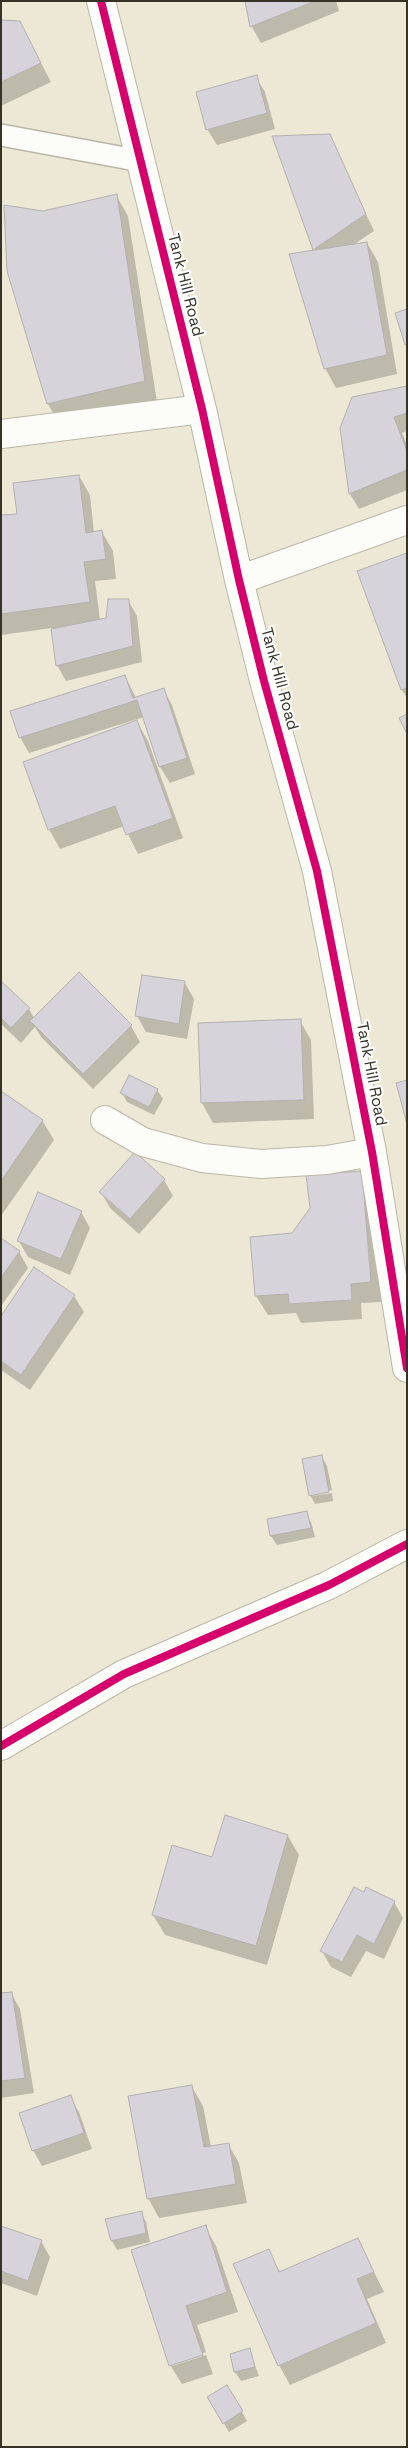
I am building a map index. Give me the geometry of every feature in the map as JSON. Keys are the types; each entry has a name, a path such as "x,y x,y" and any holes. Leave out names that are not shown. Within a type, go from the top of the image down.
{"street":[{"name":"Tank Hill Road","path":"101,1 202,409 239,580 264,681 317,871 372,1152 407,1368"},
{"path":"1,434 202,409"},
{"path":"239,580 407,520"},
{"path":"105,1120 143,1142 202,1158 261,1164 327,1160 372,1152"},
{"path":"1,1746 124,1674 236,1623 329,1585 407,1544"}],"lane":[{"path":"1,135 141,162"}],"building":[{"path":"245,1 315,1 250,27"},
{"path":"1,20 20,21 41,63 1,82"},
{"path":"257,75 267,113 206,130 196,92"},
{"path":"330,134 366,214 313,250 272,136"},
{"path":"117,194 145,381 47,404 7,271 4,205 43,211"},
{"path":"367,242 387,355 324,369 289,254"},
{"path":"407,309 407,344 405,345 395,313"},
{"path":"407,386 407,413 394,417 407,451 407,470 349,494 340,428 352,397"},
{"path":"79,475 86,533 102,530 106,559 84,562 90,602 1,614 1,515 17,514 13,483"},
{"path":"407,553 407,688 401,690 357,571"},
{"path":"108,599 129,599 133,646 56,666 51,629 106,618"},
{"path":"125,675 133,698 164,688 187,758 159,767 137,700 19,738 10,711"},
{"path":"407,714 407,734 399,718"},
{"path":"137,720 173,818 126,835 115,806 48,830 23,762"},
{"path":"79,972 132,1025 83,1074 30,1021"},
{"path":"142,975 185,981 179,1024 135,1016"},
{"path":"1,981 30,1008 11,1028 1,1018"},
{"path":"301,1019 304,1100 201,1103 198,1023"},
{"path":"129,1075 158,1089 149,1107 120,1093"},
{"path":"407,1080 407,1124 396,1083"},
{"path":"1,1091 43,1120 1,1181"},
{"path":"135,1152 165,1179 130,1219 99,1192"},
{"path":"362,1171 371,1282 351,1284 352,1300 289,1304 288,1294 255,1296 250,1237 292,1233 310,1208 306,1175"},
{"path":"38,1192 82,1211 61,1259 17,1241"},
{"path":"1,1238 20,1251 1,1278"},
{"path":"34,1267 75,1295 21,1375 1,1361 1,1316"},
{"path":"322,1455 329,1492 309,1496 302,1459"},
{"path":"307,1511 311,1528 270,1536 267,1519"},
{"path":"225,1815 288,1835 256,1946 152,1915 172,1845 212,1857"},
{"path":"354,1887 364,1892 366,1887 395,1901 374,1944 357,1935 342,1962 320,1951"},
{"path":"12,1992 25,2078 1,2081 1,1993"},
{"path":"192,2085 204,2147 229,2143 236,2184 147,2199 128,2096"},
{"path":"71,2095 84,2133 32,2151 19,2113"},
{"path":"142,2211 146,2233 111,2241 105,2219"},
{"path":"206,2225 227,2292 186,2306 203,2355 169,2366 131,2250"},
{"path":"1,2226 42,2240 28,2281 1,2271"},
{"path":"358,2238 374,2272 357,2279 376,2323 278,2366 233,2264 269,2249 279,2272"},
{"path":"250,2348 255,2367 234,2372 230,2354"},
{"path":"227,2385 243,2411 223,2424 207,2397"}],"cycle path":[{"path":"101,1 202,409 239,580 264,681 317,871 372,1152 407,1368"},
{"path":"1,1746 124,1674 329,1585 407,1544"}]}
